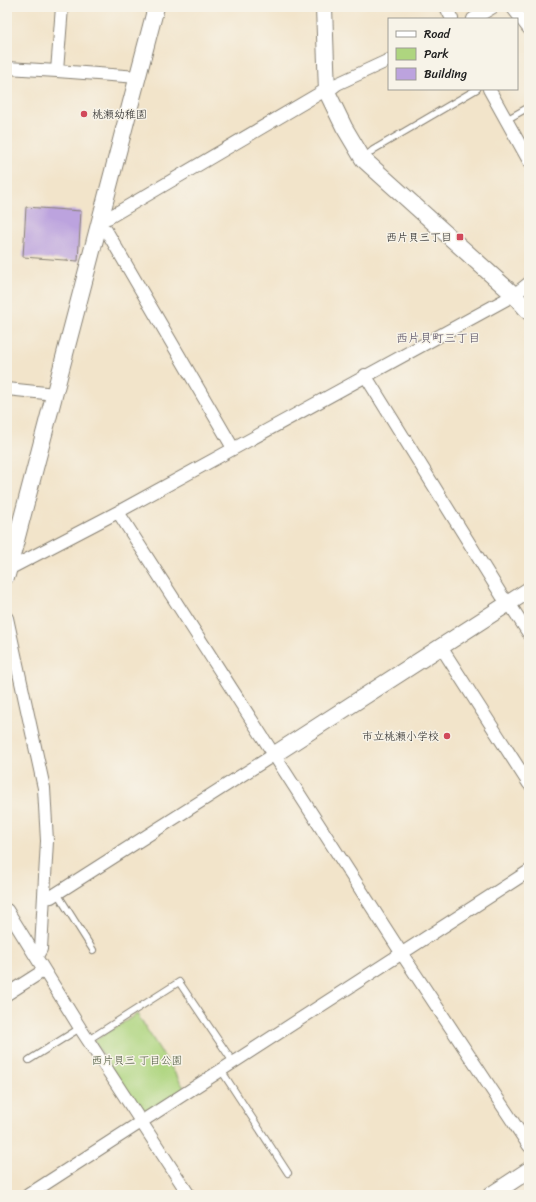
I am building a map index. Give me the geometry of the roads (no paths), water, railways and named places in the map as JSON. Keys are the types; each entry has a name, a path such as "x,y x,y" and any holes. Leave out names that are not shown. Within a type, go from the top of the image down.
{"street":[{"path":"57,71 62,7"},
{"path":"7,571 156,7"},
{"path":"324,7 328,92 344,127 364,159 514,295 529,312"},
{"path":"446,7 452,18"},
{"path":"475,18 493,7"},
{"path":"512,7 529,29"},
{"path":"100,222 322,92 328,92 337,84 388,60"},
{"path":"7,68 138,77"},
{"path":"490,90 529,161"},
{"path":"100,222 233,448"},
{"path":"7,571 118,512 365,375 514,295 529,283"},
{"path":"365,375 502,596 509,603 529,634"},
{"path":"7,389 55,394"},
{"path":"118,512 275,754 402,954 529,1146"},
{"path":"44,898 49,898 57,893 441,648 529,590"},
{"path":"7,618 44,788 47,836 40,952 37,956"},
{"path":"441,648 529,784"},
{"path":"28,1195 529,871"},
{"path":"7,910 37,956 43,971 189,1195"},
{"path":"7,994 43,971"},
{"path":"491,1195 529,1170"}],"lane":[{"path":"364,159 373,150 475,90"},
{"path":"506,120 529,107"},
{"path":"57,893 93,950"},
{"path":"88,1040 179,982 234,1062"},
{"path":"29,1060 80,1028"},
{"path":"221,1070 288,1173"}],"place":[{"name":"桃瀬幼稚園","path":"84,114"},
{"name":"西片貝三丁目","path":"460,237"},
{"name":"市立桃瀬小学校","path":"447,736"}],"district":[{"name":"西片貝町三丁目","path":"438,338"}],"park label":[{"name":"西片貝三 丁目公園","path":"137,1060"}]}
